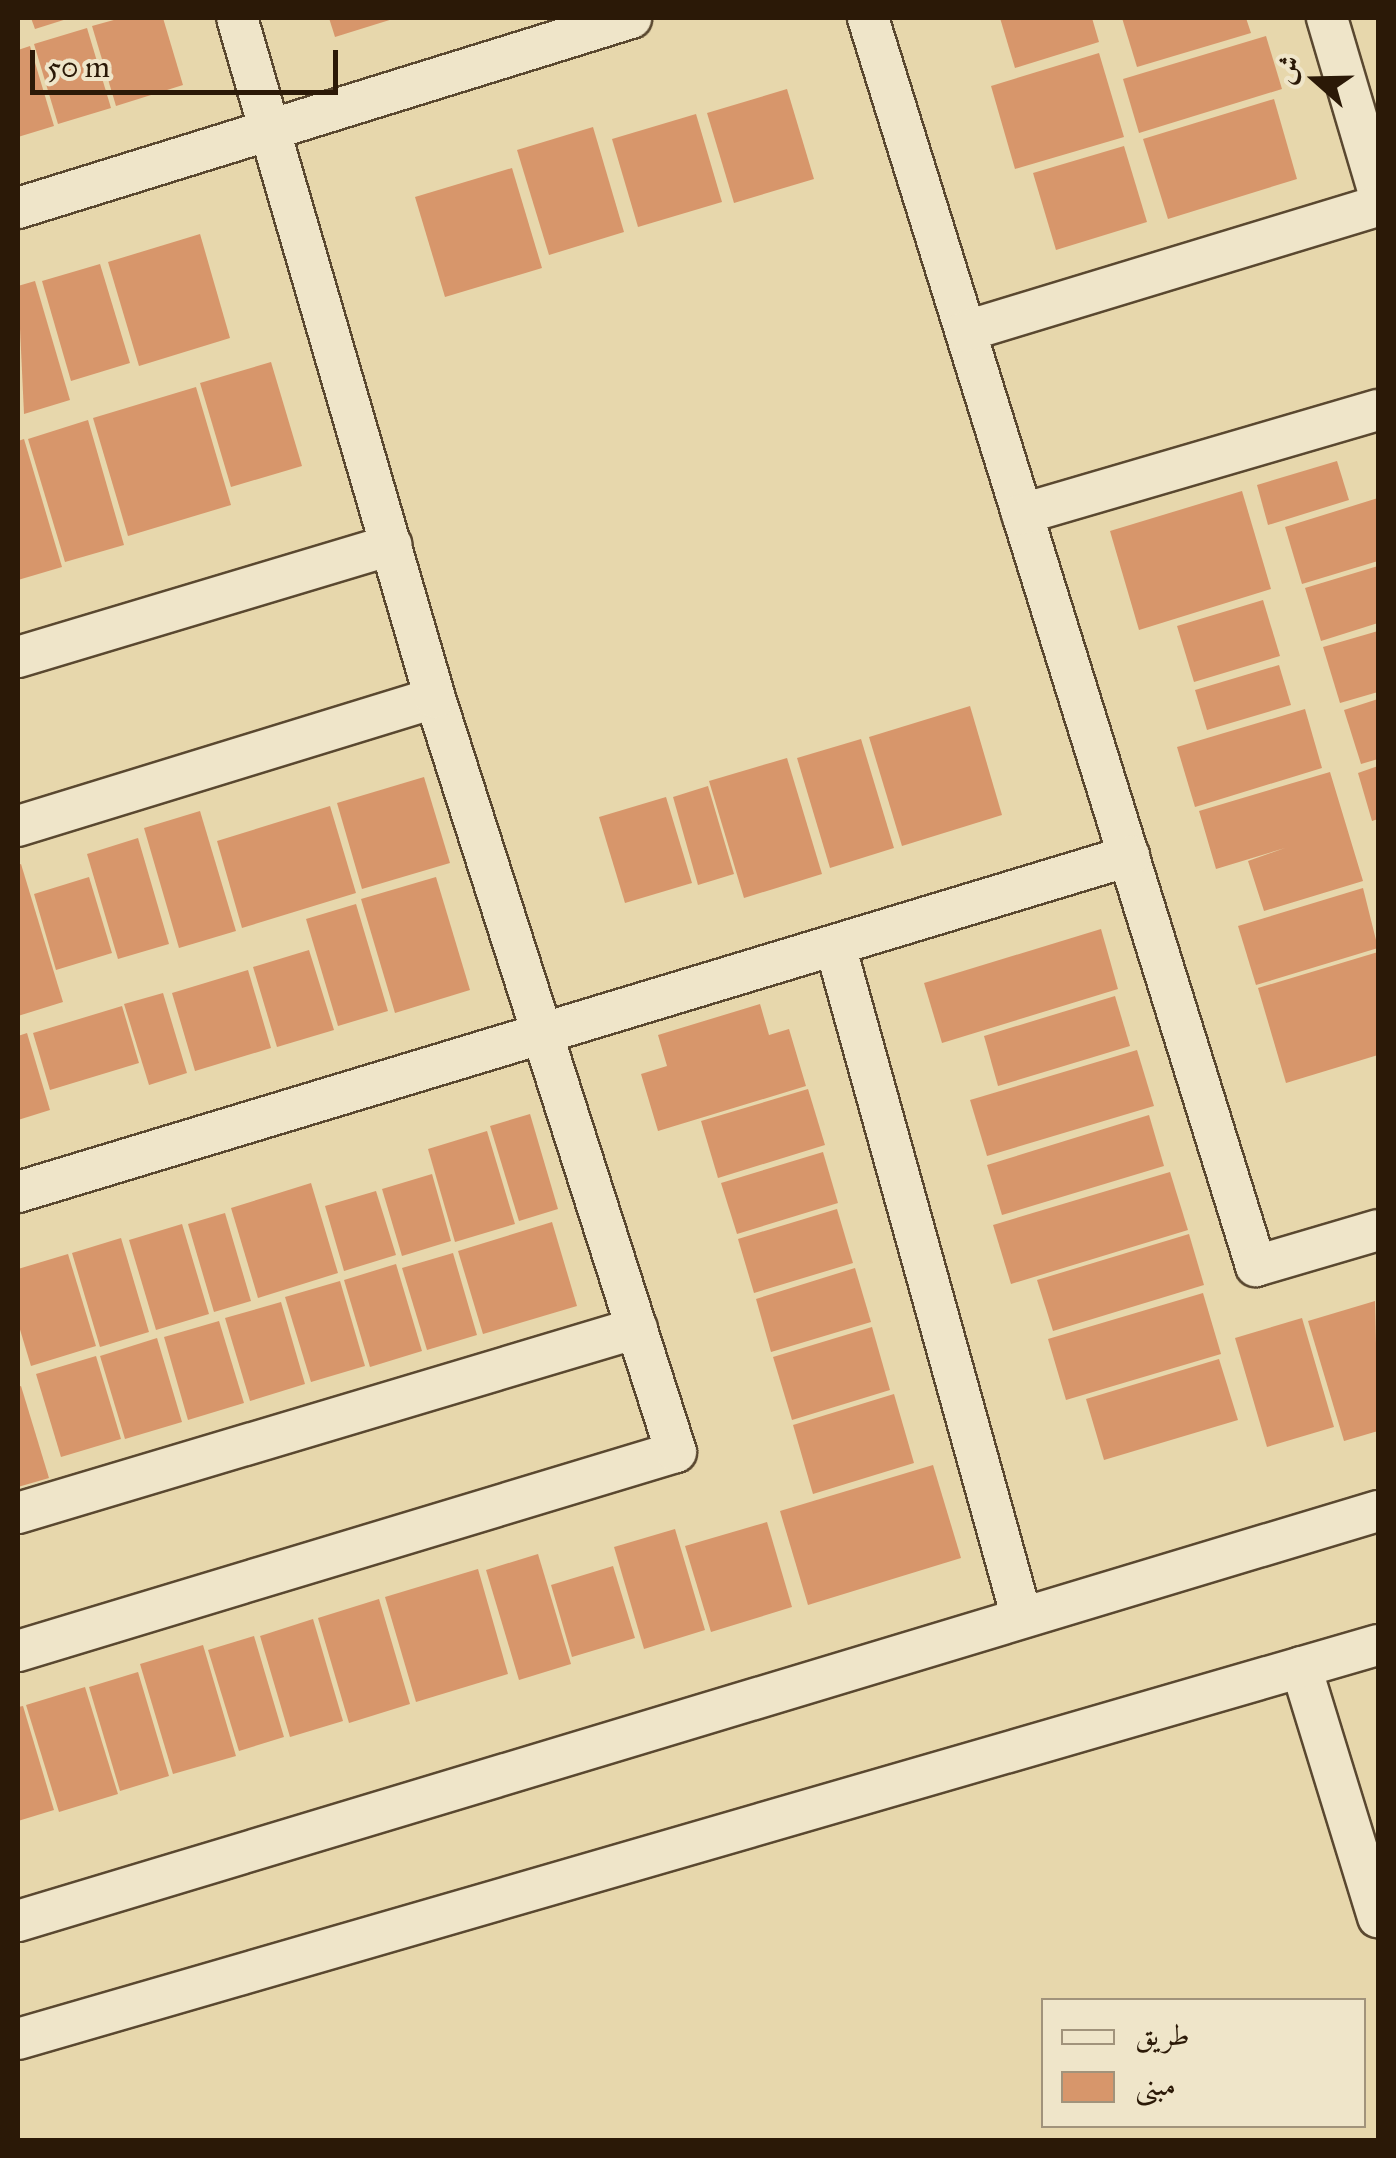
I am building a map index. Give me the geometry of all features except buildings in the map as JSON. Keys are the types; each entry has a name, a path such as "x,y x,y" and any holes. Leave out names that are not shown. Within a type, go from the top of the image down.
{"street":[{"path":"18,1650 676,1452 548,1036 435,698 267,132 237,18"},
{"path":"18,208 267,132 563,28 631,18"},
{"path":"868,18 1256,1266 1378,1230"},
{"path":"1327,18 1378,190"},
{"path":"966,331 1378,206"},
{"path":"1022,514 1378,410"},
{"path":"18,657 392,545"},
{"path":"18,826 435,698"},
{"path":"18,1192 548,1036 1129,856"},
{"path":"835,946 1021,1615"},
{"path":"18,1513 638,1328"},
{"path":"18,1922 1021,1615 1378,1511"},
{"path":"18,2039 1378,1644"},
{"path":"1301,1667 1378,1917"}]}
